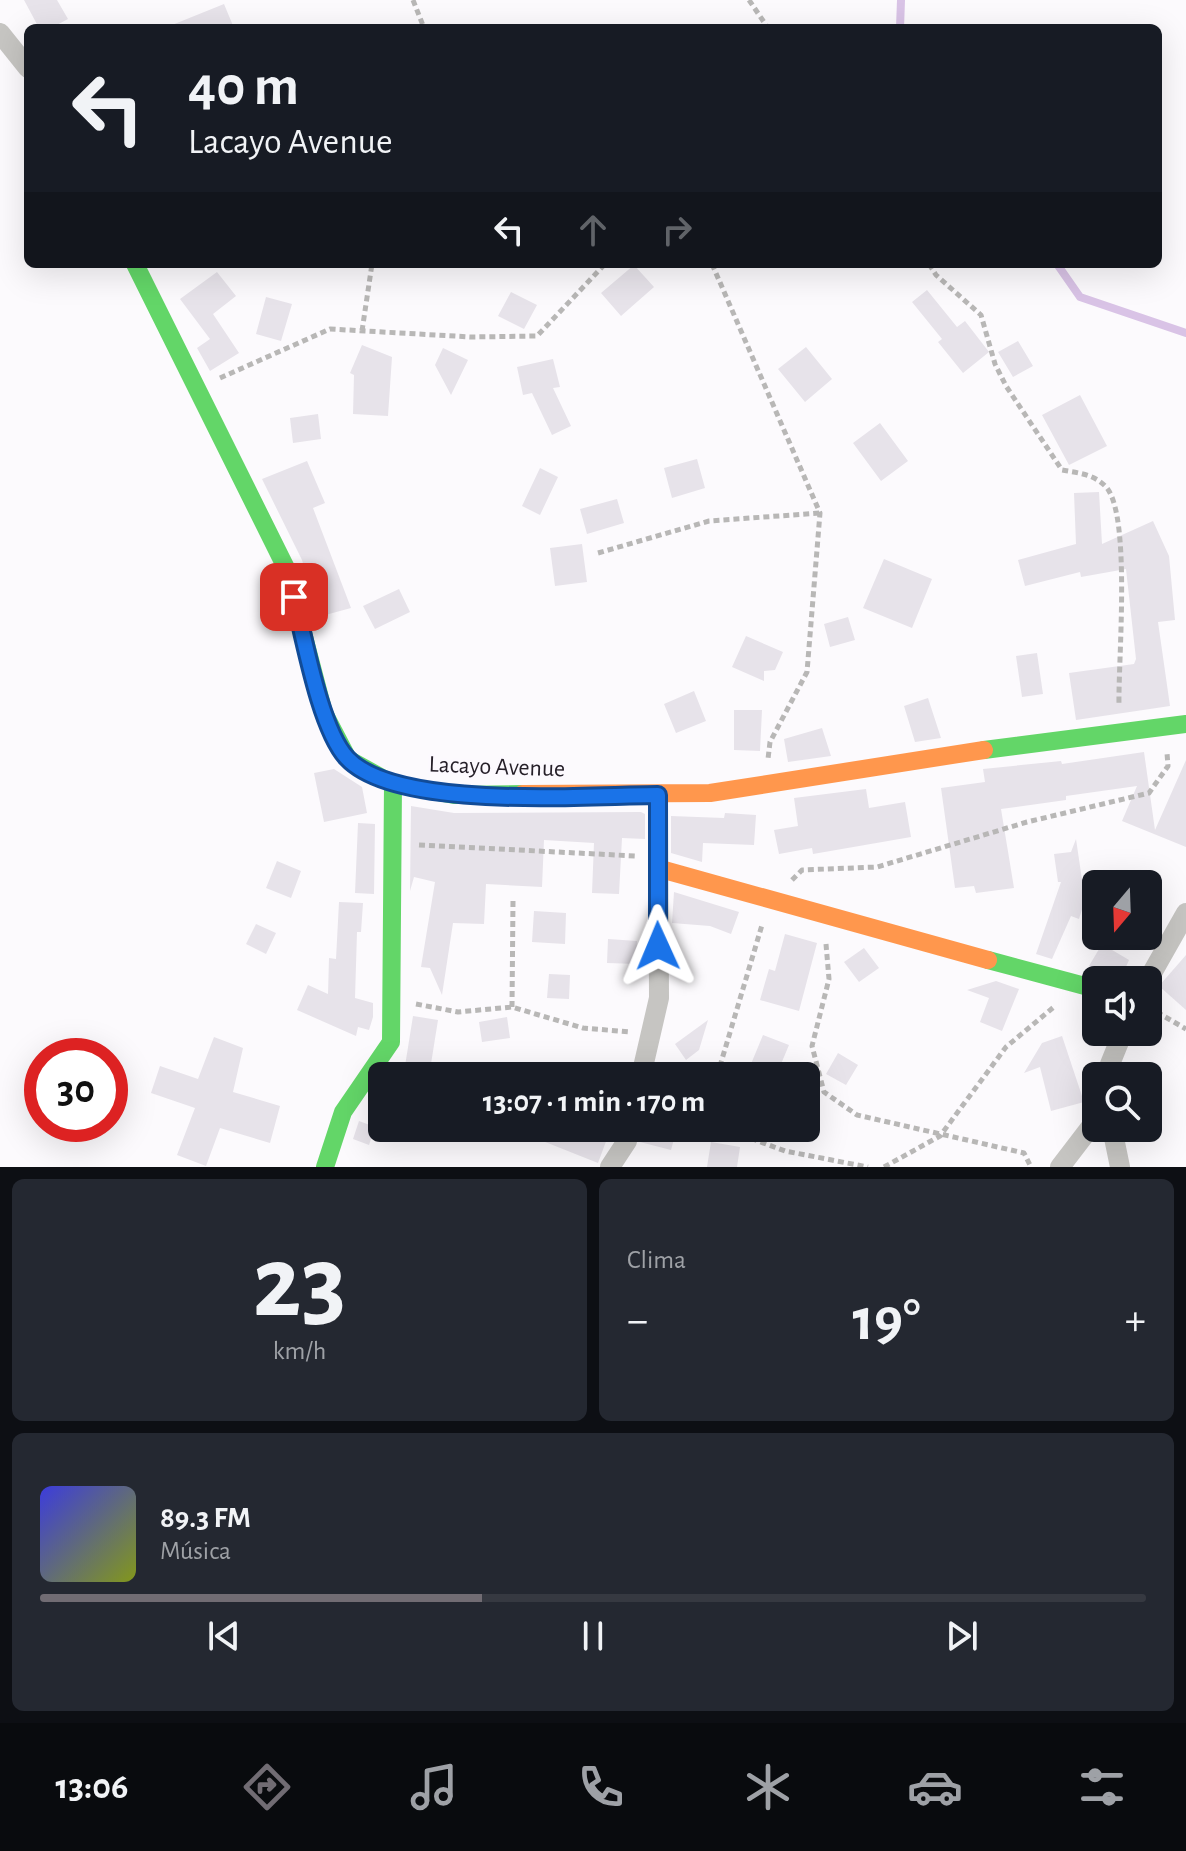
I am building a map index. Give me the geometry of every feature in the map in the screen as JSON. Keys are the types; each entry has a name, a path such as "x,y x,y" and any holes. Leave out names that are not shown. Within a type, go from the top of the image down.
{"street":[{"path":"0,33 24,63"},
{"name":"Lacayo Avenue","path":"137,268 286,568 324,713 348,759 393,784 454,795 710,793 1177,724"},
{"path":"325,1167 343,1112 391,1042 393,784"},
{"path":"644,1062 659,998 658,795"},
{"path":"658,863 773,902 1082,986"},
{"path":"1156,966 1186,913"},
{"path":"1060,1167 1082,1138"},
{"path":"610,1167 626,1142"},
{"path":"1115,1142 1120,1167"}],"path":[{"path":"413,0 422,24"},
{"path":"749,0 765,24"},
{"path":"362,331 371,268"},
{"path":"197,389 330,329 537,336 601,268"},
{"path":"714,268 820,513 807,672 770,742 765,784"},
{"path":"932,268 981,315 995,364 1006,386 1062,470 1091,475 1108,489 1119,534 1120,730"},
{"path":"598,553 709,521 820,513"},
{"path":"721,1062 755,938 773,902 802,870 877,867 1027,822 1149,793 1168,766 1177,724"},
{"path":"394,844 658,863"},
{"path":"512,1007 513,901"},
{"path":"825,917 829,979 812,1046 824,1092 857,1115 1024,1153 1031,1167"},
{"path":"884,1167 940,1136 1006,1047 1048,1015 1072,983"},
{"path":"392,997 458,1012 512,1007 583,1028 651,1033"},
{"path":"1162,1015 1186,1029"},
{"path":"761,1142 785,1151 868,1167"}],"building":[{"path":"24,0 57,0 68,19 59,24 37,24"},
{"path":"224,4 232,24 174,24"},
{"path":"630,268 637,268 654,287 621,316 601,293"},
{"path":"217,272 236,296 213,314 239,353 210,371 197,348 210,339 180,299"},
{"path":"927,290 957,327 965,321 989,352 963,373 938,342 942,339 912,302"},
{"path":"511,292 537,305 524,329 498,316"},
{"path":"266,297 292,304 281,341 256,334"},
{"path":"1018,341 1033,366 1013,377 998,352"},
{"path":"362,345 392,357 388,416 353,414 354,375 350,373"},
{"path":"806,347 832,379 805,402 778,369"},
{"path":"443,348 468,360 451,395 435,365"},
{"path":"553,359 560,387 553,388 571,426 552,435 532,393 523,395 517,367"},
{"path":"1080,395 1107,446 1069,465 1042,415"},
{"path":"318,414 321,439 293,443 290,418"},
{"path":"880,423 908,461 881,481 853,443"},
{"path":"697,459 705,488 672,498 664,468"},
{"path":"307,461 325,503 313,508 351,608 318,617 302,560 262,479"},
{"path":"540,468 558,477 540,515 522,506"},
{"path":"1099,492 1102,544 1153,521 1169,556 1175,620 1158,622 1170,706 1076,720 1069,673 1134,664 1136,659 1126,569 1081,577 1080,572 1025,586 1018,560 1076,544 1074,493"},
{"path":"617,499 624,523 587,534 580,509"},
{"path":"582,544 587,582 555,586 550,548"},
{"path":"884,559 932,579 912,628 863,608"},
{"path":"399,589 410,612 375,629 363,606"},
{"path":"848,617 855,640 830,647 824,624"},
{"path":"746,636 783,652 775,670 764,671 764,681 732,667"},
{"path":"1037,653 1043,694 1022,697 1016,656"},
{"path":"694,691 706,721 676,733 664,704"},
{"path":"928,698 941,738 915,742 904,706"},
{"path":"734,710 762,710 760,751 734,750"},
{"path":"822,728 831,756 788,762 784,739"},
{"path":"1144,752 1155,830 1186,760 1186,847 1122,821 1137,786 1066,796 1066,800 1001,809 1014,888 976,893 974,886 955,888 941,788 985,782 983,769 1061,761 1062,764"},
{"path":"334,769 362,787 367,813 324,822 314,773"},
{"path":"866,789 869,808 905,802 911,837 813,854 812,848 779,854 774,830 798,826 794,798"},
{"path":"411,806 454,813 641,812 645,814 645,839 622,838 619,894 592,893 594,843 544,840 542,887 486,884 484,924 453,923 442,995 430,968 421,967 435,882 414,877 410,891"},
{"path":"725,813 756,815 754,845 703,843 702,862 671,853 671,816 724,818"},
{"path":"358,823 375,824 374,894 355,893"},
{"path":"1076,839 1082,880 1082,910 1079,919 1071,916 1052,959 1036,954 1061,882 1058,882 1054,854 1071,852"},
{"path":"277,861 301,871 291,898 266,888"},
{"path":"674,892 739,912 731,934 710,926 672,923"},
{"path":"339,902 363,903 361,932 357,932 355,998 373,1003 373,1017 369,1030 358,1027 356,1036 297,1010 308,985 328,994 329,958 336,959"},
{"path":"534,911 566,913 565,944 532,942"},
{"path":"256,924 276,933 266,954 246,944"},
{"path":"785,934 817,943 799,1011 760,1000 769,969 775,971"},
{"path":"608,939 637,941 636,964 607,963"},
{"path":"864,948 879,968 859,982 844,962"},
{"path":"1098,950 1112,950 1129,960 1126,966 1089,966"},
{"path":"1186,955 1186,1010 1162,989 1162,983"},
{"path":"549,974 570,975 569,999 547,998"},
{"path":"996,981 1019,989 1002,1031 980,1022 989,998 967,990"},
{"path":"413,1016 438,1020 431,1062 406,1062"},
{"path":"507,1017 510,1038 482,1042 479,1022"},
{"path":"708,1020 699,1050 686,1060 675,1044"},
{"path":"763,1035 789,1045 782,1062 752,1062"},
{"path":"1062,1036 1082,1103 1051,1111 1040,1067 1024,1073 1042,1043"},
{"path":"214,1037 243,1048 233,1092 280,1106 270,1143 220,1128 206,1166 177,1155 195,1108 151,1093 160,1066 198,1079"},
{"path":"838,1053 858,1065 846,1085 826,1074"},
{"path":"359,1121 368,1124 369,1145 353,1139"},
{"path":"545,1142 606,1142 598,1163"},
{"path":"640,1142 673,1142 671,1150"},
{"path":"711,1142 740,1147 737,1167 707,1167"}],"waterway":[{"path":"900,24 901,0"},
{"path":"1060,268 1080,297 1186,333"}],"traffic: fast":[{"path":"137,268 286,568 324,713 348,759 393,784 454,795 522,794"},
{"path":"984,750 1186,724"},
{"path":"325,1167 343,1112 391,1042 393,784"},
{"path":"988,960 1082,985"}],"traffic: slow":[{"path":"522,794 710,793 984,750"},
{"path":"657,868 988,960"}],"route":[{"path":"294,597 324,713 348,759 393,784 454,795 658,795 658,946"}]}
